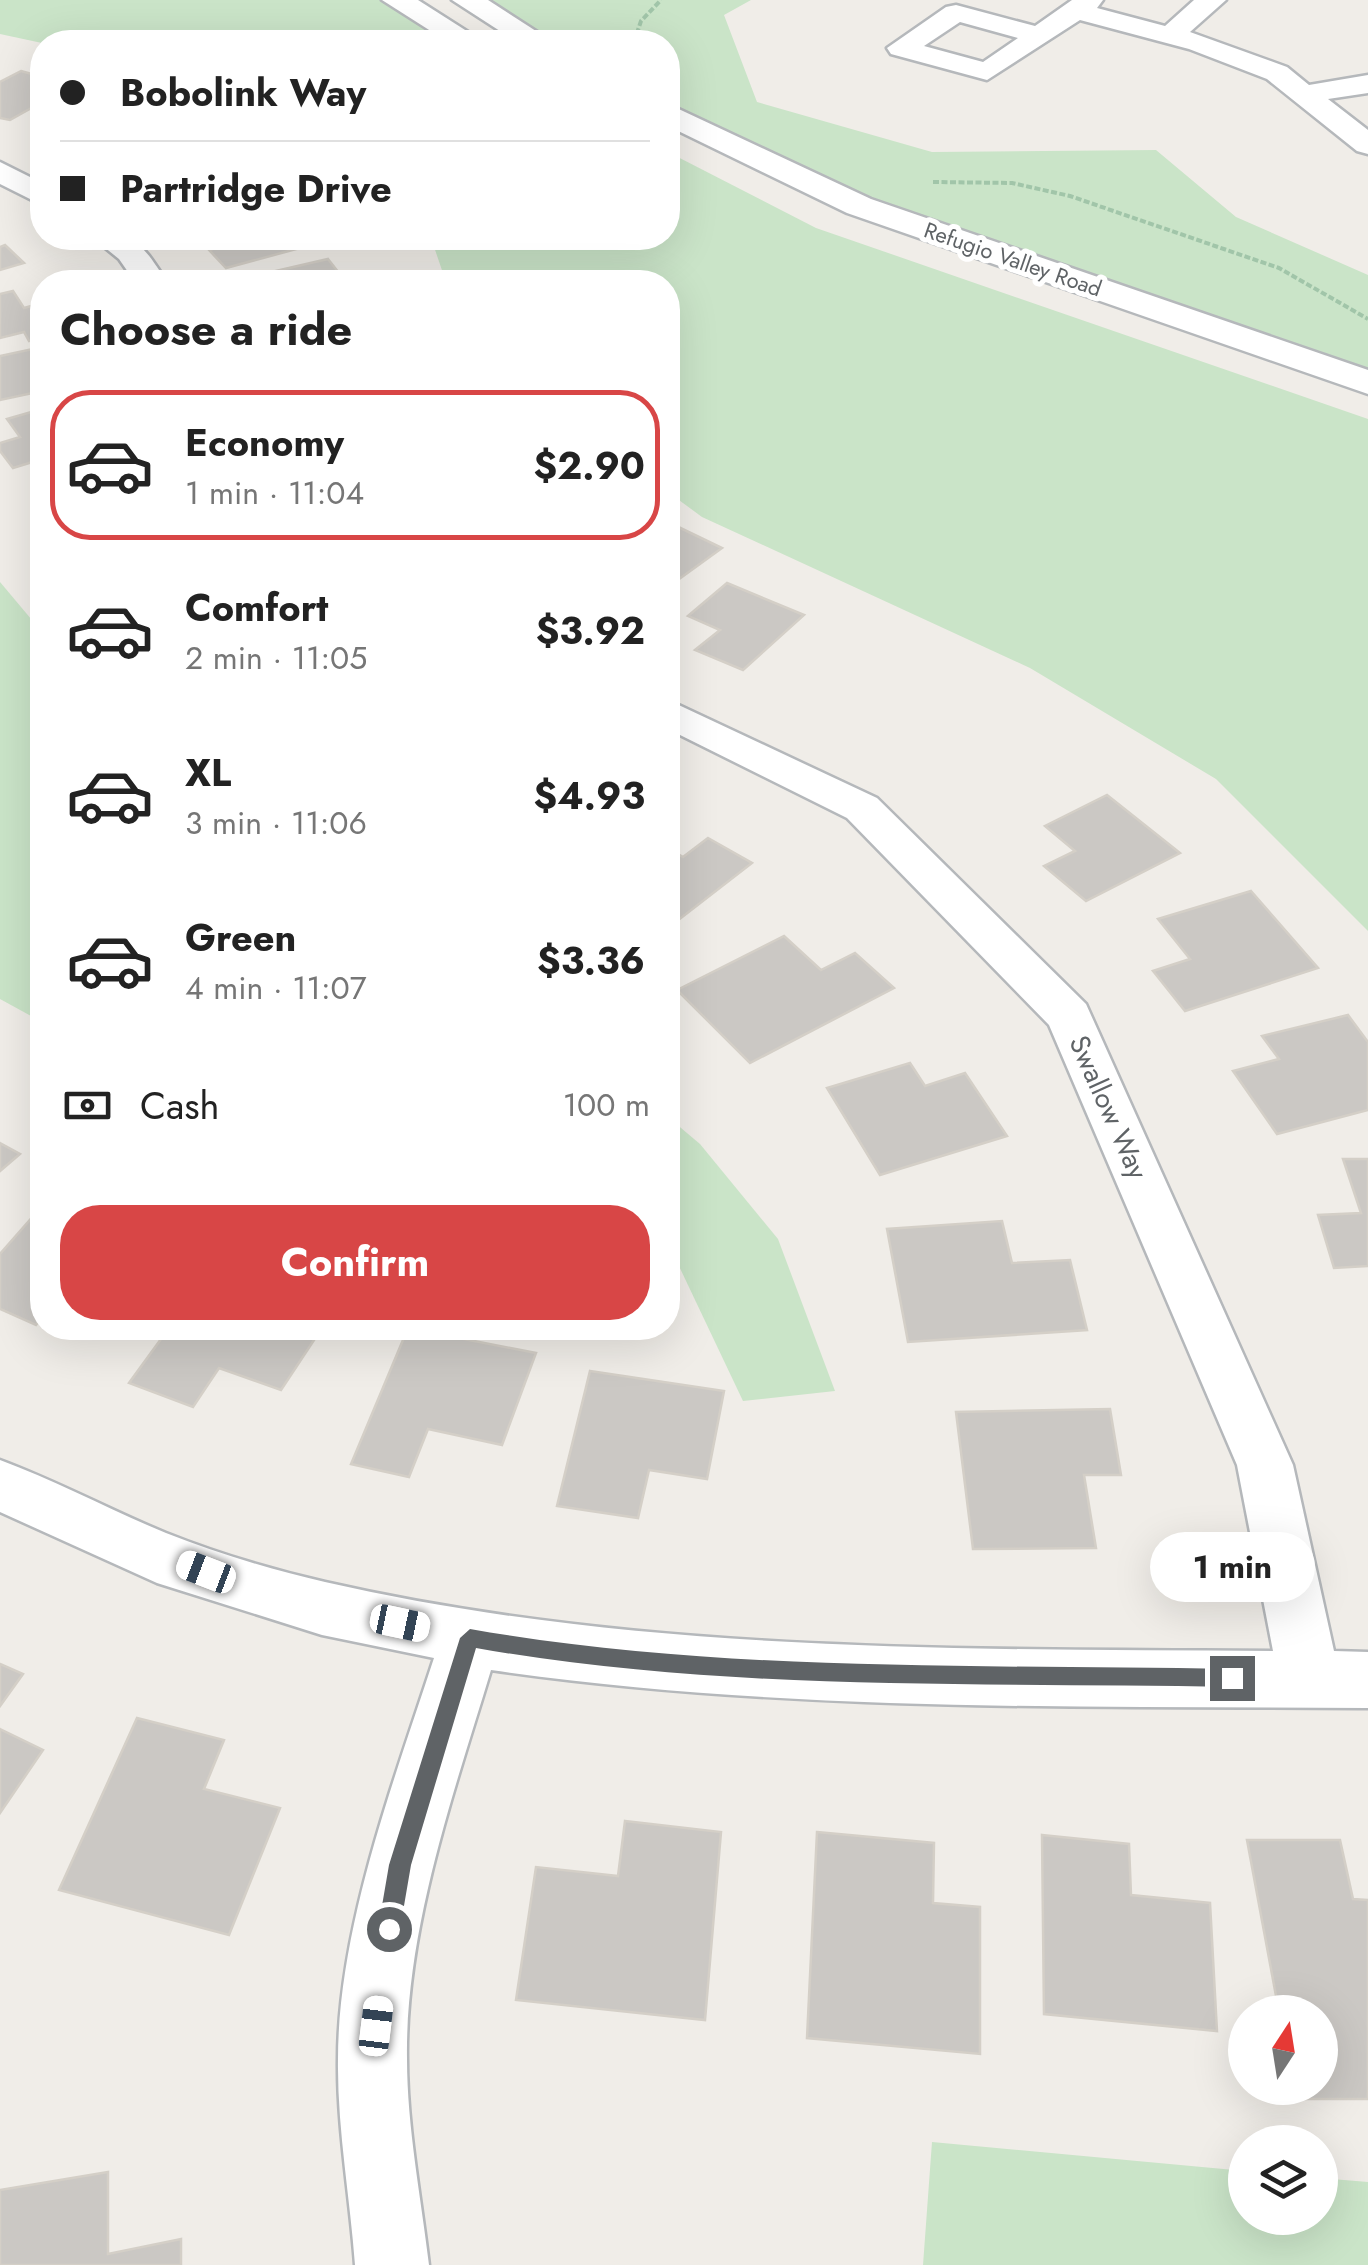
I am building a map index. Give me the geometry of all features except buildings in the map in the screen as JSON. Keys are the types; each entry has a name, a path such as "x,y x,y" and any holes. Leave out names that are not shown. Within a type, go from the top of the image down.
{"street":[{"path":"397,0 449,30"},
{"path":"466,0 517,30"},
{"path":"1170,35 1213,2 1207,0"},
{"path":"1039,35 1083,5 1250,61 1277,73 1368,146"},
{"path":"1304,94 1368,84"},
{"name":"Refugio Valley Road","path":"680,120 860,206 1368,382"},
{"path":"0,171 30,189"},
{"name":"Refugio Valley Road","path":"853,240 1368,419"},
{"path":"129,250 143,270"},
{"name":"Swallow Way","path":"680,718 862,808 1069,1016 1265,1465 1309,1679"},
{"path":"0,1484 100,1532 206,1572 330,1608 579,1657 696,1668 1368,1680"},
{"path":"392,2265 372,2058 383,1962 400,1865 470,1638"}],"path":[{"path":"638,30 661,0"},
{"path":"918,180 1012,184 1070,196 1279,268 1368,319"}],"green space":[{"path":"0,0 397,0 448,30 30,30 30,40 0,34"},
{"path":"467,0 751,0 724,15 757,102 932,152 1156,150 1236,217 1368,275 1368,383 860,206 680,120 680,30 518,30"},
{"path":"680,158 816,228 1368,419 1368,931 1216,779 1030,668 702,517 680,501 680,270 442,270 435,250 680,250"},
{"path":"0,582 30,618 30,1015 0,999"},
{"path":"680,1127 700,1144 778,1239 835,1391 743,1401 680,1268"},
{"path":"932,2142 1228,2169 1228,2235 1338,2235 1338,2180 1368,2182 1368,2265 923,2265"}],"route":[{"path":"389,1929 400,1865 424,1778 470,1638 579,1657 696,1668 1232,1678"}]}
